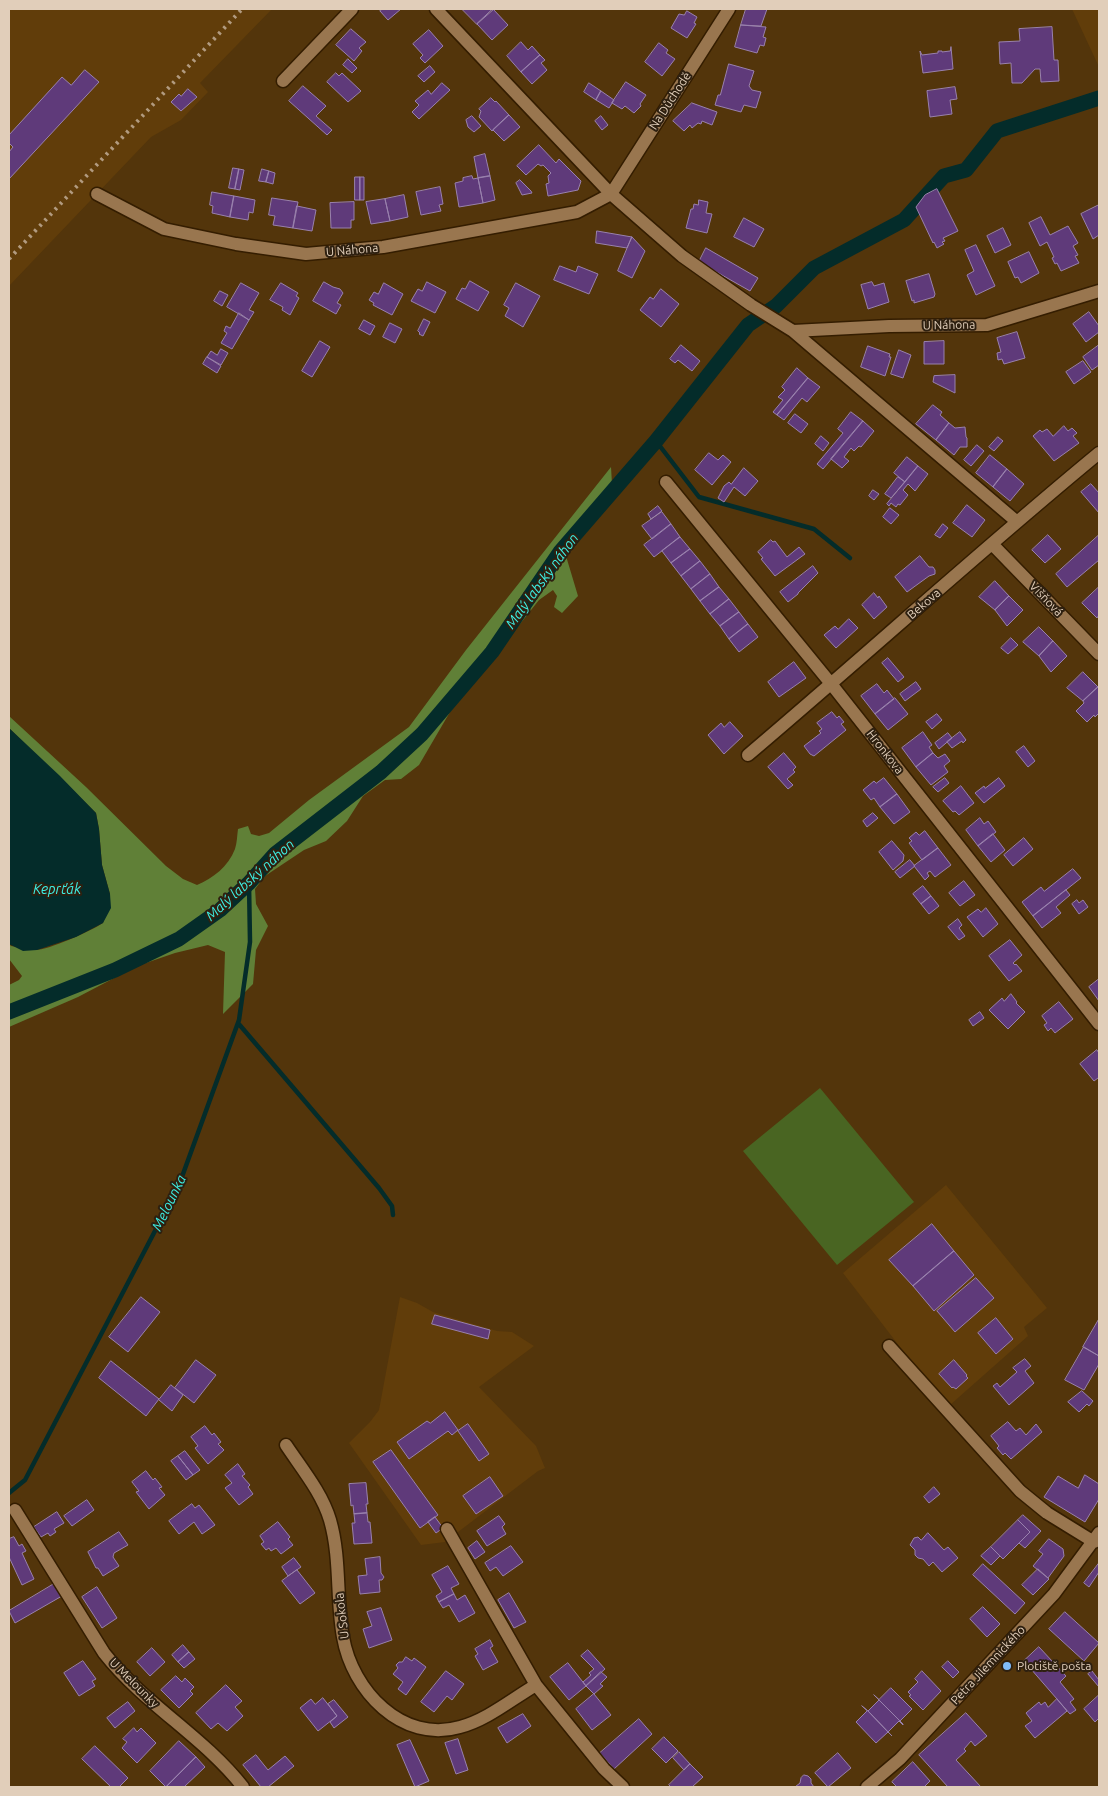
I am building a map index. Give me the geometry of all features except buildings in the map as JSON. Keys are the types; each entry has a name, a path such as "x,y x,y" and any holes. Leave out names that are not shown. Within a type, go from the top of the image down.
{"street":[{"path":"283,82 352,9"},
{"path":"436,9 610,194 682,256 751,306 793,331 1016,522"},
{"name":"Na Důchodě","path":"610,194 729,9"},
{"name":"U Náhona","path":"97,194 164,229 236,244 306,254 383,247 577,212 610,194"},
{"name":"U Náhona","path":"793,331 889,326 987,325 1099,291"},
{"name":"Bekova","path":"748,755 832,685 1016,522 1099,453"},
{"name":"Hronkova","path":"666,482 832,685 1099,1024"},
{"name":"Višňová","path":"992,544 1099,654"},
{"path":"889,1346 1020,1491 1047,1513 1097,1538"},
{"name":"U Sokola","path":"286,1446 315,1489 330,1520 334,1536 343,1637 355,1673 375,1702 389,1714 406,1723 424,1729 442,1731 478,1721 536,1685"},
{"name":"U Melounky","path":"15,1510 104,1654 141,1694 216,1756 243,1787"},
{"path":"447,1529 536,1685 604,1769 623,1787"},
{"name":"Petra Jilemnického","path":"867,1787 900,1759 1047,1601 1097,1538"}],"shaded area":[{"path":"9,9 272,9 200,83 208,92 181,120 151,137 9,286"},
{"path":"1072,9 1099,9 1099,67"},
{"path":"946,1185 1047,1308 1024,1327 1028,1336 950,1405 907,1356 843,1273"},
{"path":"400,1297 417,1303 433,1312 497,1331 512,1332 534,1346 479,1387 536,1446 545,1468 538,1471 445,1542 421,1545 349,1443 379,1410"}],"green space":[{"path":"611,467 613,501 566,556 578,596 562,613 554,607 557,596 553,590 539,600 450,712 419,765 401,779 385,780 363,796 347,821 326,841 304,850 265,876 255,889 256,904 268,926 256,950 253,984 223,1014 225,952 208,945 175,953 137,966 78,997 9,1027 9,985 19,980 22,976 9,959 9,944 35,950 60,944 89,931 103,923 110,894 102,865 96,813 9,728 9,716 86,787 166,866 183,879 197,885 209,879 228,861 235,849 238,829 248,826 251,834 259,836 269,833 309,800 409,727 466,650"},
{"path":"820,1088 914,1202 837,1265 743,1151"}],"water":[{"name":"Keprťák","path":"9,728 96,813 102,865 110,894 111,908 103,923 76,937 37,950 23,951 9,944"}],"waterway":[{"name":"Malý labský náhon","path":"9,1012 115,970 179,939 220,910 249,883 275,854 381,772 422,734 492,652 560,552 656,441 748,325 776,306 814,268 904,220 944,176 966,170 997,131 1099,98"},
{"path":"656,441 699,497 814,529 850,558"},
{"name":"Melounka","path":"9,1493 25,1480 179,1185 239,1020 250,942 249,883"},
{"path":"238,1023 379,1188 392,1206 393,1215"}],"railway":[{"path":"9,259 242,9"}],"place":[{"name":"Plotiště pošta","path":"1007,1666"}]}
